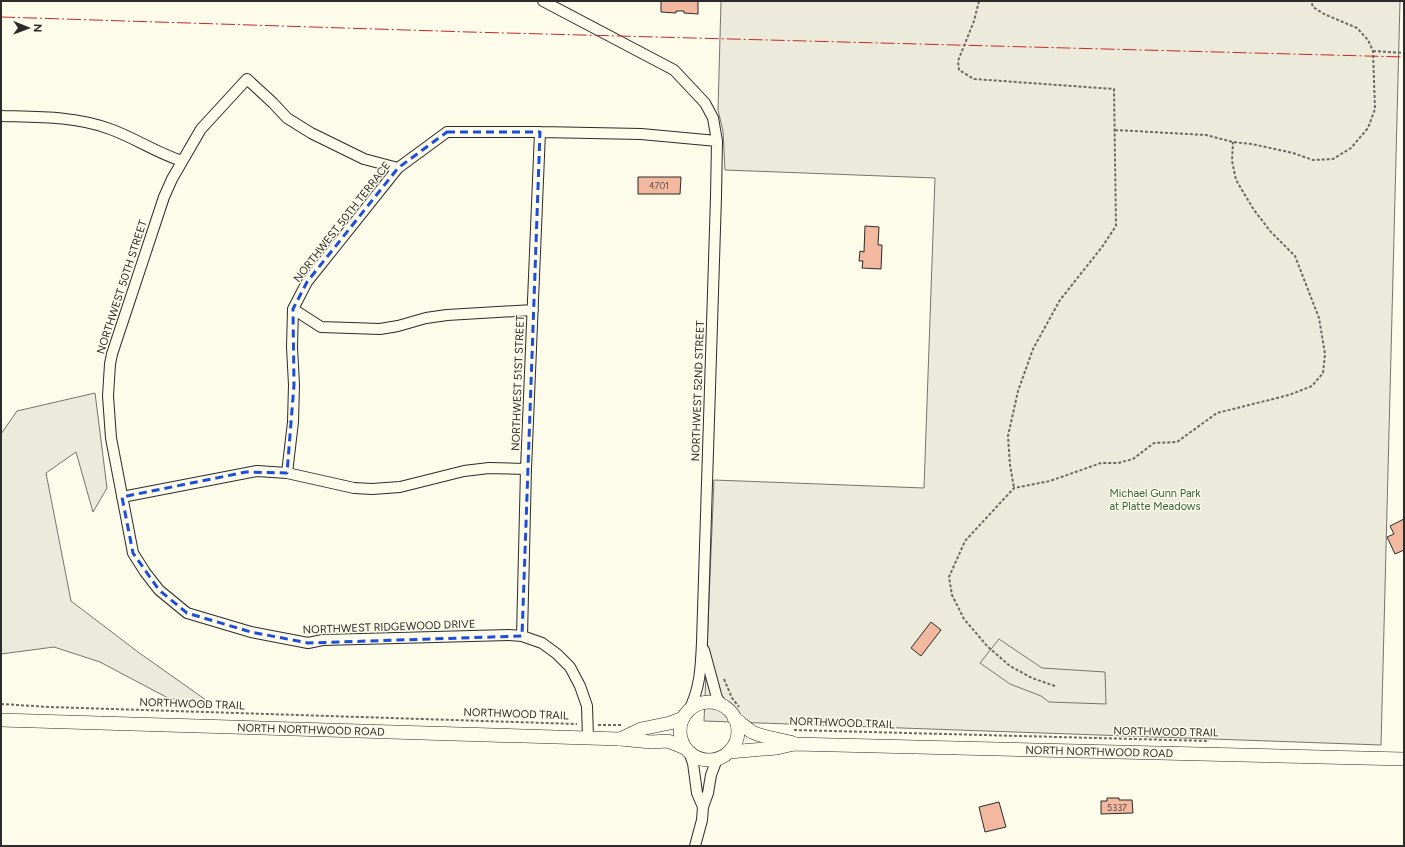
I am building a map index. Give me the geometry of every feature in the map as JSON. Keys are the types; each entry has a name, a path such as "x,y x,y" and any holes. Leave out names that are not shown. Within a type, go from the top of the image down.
{"street":[{"name":"NORTHWEST 52ND STREET","path":"543,1 674,70 705,103 713,118 717,141 716,197 702,642 698,686 694,701 686,715"},
{"name":"NORTHWEST 50TH STREET","path":"145,572 132,552 111,438 108,396 112,354 164,197 172,179 201,129 246,79 273,103 287,118 311,133 364,159 398,168"},
{"path":"1,116 53,118 82,121 108,128 134,138 172,158 182,161"},
{"name":"NORTHWEST 50TH TERRACE","path":"287,473 293,422 293,310 307,282 398,168 447,132 641,134 717,141"},
{"name":"NORTHWEST 51ST STREET","path":"522,636 526,469 540,132"},
{"path":"293,310 321,327 380,329 398,326 426,318 447,315 533,310"},
{"path":"122,497 257,471 287,473 354,488 372,489 400,487 464,471 489,468 526,469"},
{"name":"NORTHWEST RIDGEWOOD DRIVE","path":"145,572 159,590 187,613 251,632 308,643 330,640 509,635 522,636 542,643 557,654 570,667 580,686 587,706 588,738"},
{"name":"NORTHWEST 52ND STREET","path":"702,642 718,698 723,706"},
{"path":"687,750 702,759 717,759 729,752 737,735 737,713 730,711 716,703 708,702 694,707 686,715 681,726 680,734 695,770 697,793 703,808"},
{"name":"NORTH NORTHWOOD ROAD","path":"737,713 752,732 794,744"},
{"name":"NORTH NORTHWOOD ROAD","path":"620,739 641,729 670,723 686,715"},
{"name":"NORTH NORTHWOOD ROAD","path":"1,720 620,739 651,742 668,741 687,750"},
{"name":"NORTH NORTHWOOD ROAD","path":"729,752 777,748 794,744 1404,759"},
{"path":"695,846 711,775 717,759"}],"path":[{"path":"979,1 974,20 958,61 959,70 974,79 1114,89 1116,130 1116,226 1102,247 1060,300 1033,349 1018,391 1008,436 1010,465 1014,488"},
{"path":"1116,130 1206,135 1233,142 1252,144 1293,153 1313,160 1333,159 1351,148 1368,128 1375,109 1373,51 1368,40 1356,28 1324,14 1313,7 1311,1"},
{"path":"1373,51 1404,53"},
{"path":"1055,686 1032,678 1010,666 988,646 964,619 952,595 949,577 966,540 1014,488 1050,481 1101,463 1118,463 1133,459 1154,443 1177,442 1217,413 1289,395 1312,386 1323,373 1325,354 1319,318 1295,256 1271,232 1254,210 1236,180 1232,161 1233,142"},
{"path":"711,672 720,671 737,713"},
{"name":"NORTHWOOD TRAIL","path":"1,704 50,707 588,725 628,724"},
{"name":"NORTHWOOD TRAIL","path":"788,730 1216,741"}],"highlighted area":[{"path":"447,132 540,132 522,636 308,643 251,632 187,613 159,590 133,553 122,497 246,472 287,473 294,385 293,309 307,282 398,168"}],"green space":[{"name":"Michael Gunn Park at Platte Meadows","path":"721,1 1400,1 1381,745 704,721 714,480 924,488 935,178 725,170 723,131 718,110"},
{"path":"95,393 107,488 93,512 76,452 46,473 71,601 138,652 213,705 168,698 100,662 54,647 1,654 1,434 17,411"}],"shaded area":[{"path":"999,639 1042,668 1105,672 1106,704 1049,702 1041,696 1010,684 980,663"}],"building":[{"path":"661,1 698,1 698,14 684,13 684,11 676,11 676,13 661,12"},
{"path":"638,177 681,177 680,194 638,194"},
{"path":"865,226 879,227 878,245 882,245 881,269 862,268 863,261 859,261 860,251 864,252"},
{"path":"1404,519 1404,550 1395,554 1387,537 1394,534 1390,526"},
{"path":"931,622 941,630 921,656 911,648"},
{"path":"1107,798 1132,800 1133,813 1101,814 1101,801 1107,801"},
{"path":"999,802 1006,827 985,832 979,807"}],"power":[{"path":"1,17 469,32 1404,57"}]}
